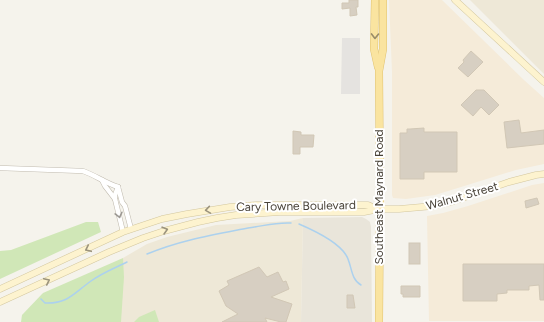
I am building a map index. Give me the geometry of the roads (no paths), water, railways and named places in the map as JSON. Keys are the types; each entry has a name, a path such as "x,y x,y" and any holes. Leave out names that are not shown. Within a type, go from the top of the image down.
{"main road":[{"name":"Southeast Maynard Road","path":"375,0 374,49 379,71"},
{"name":"Southeast Maynard Road","path":"379,322 379,71 383,49 383,0"},
{"path":"455,0 544,82"},
{"name":"Walnut Street","path":"379,209 433,206 451,202 509,182 544,174"},
{"name":"Cary Towne Boulevard","path":"0,289 124,232 162,219 230,207 256,205 368,205 379,209"},
{"name":"Cary Towne Boulevard","path":"0,302 128,244 170,229 236,215 280,212 364,212 379,209"},
{"path":"131,229 136,241"},
{"path":"124,232 128,244"}],"street":[{"path":"0,168 78,170 118,187"},
{"path":"102,180 115,199"},
{"path":"118,187 115,199 124,232"},
{"path":"118,187 131,229"}],"waterway":[{"path":"147,254 184,241 270,224 291,223"},
{"path":"299,224 325,237 342,250 348,259 355,279 361,285"},
{"path":"41,299 45,303 60,302 65,300 95,278 127,262"}]}
